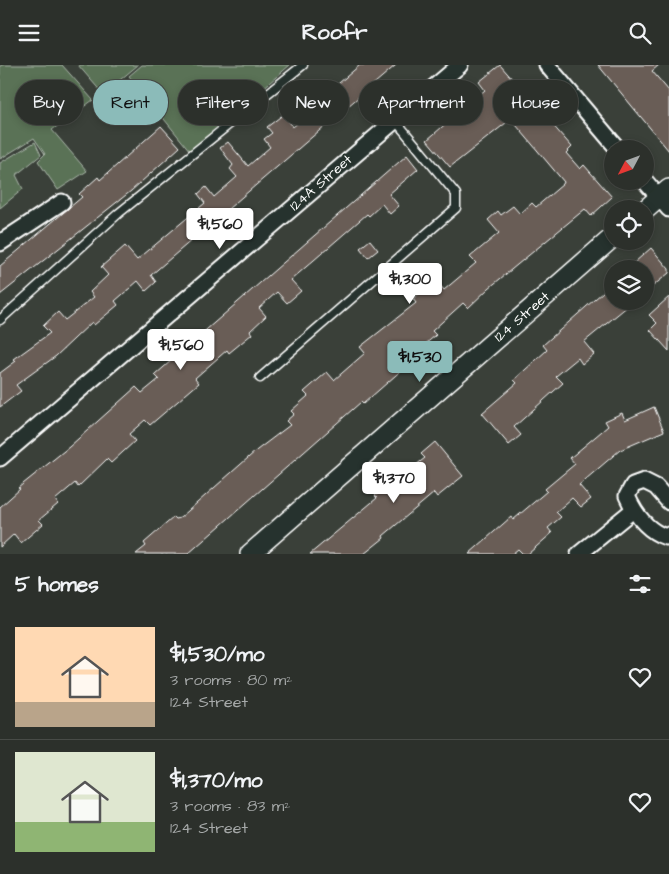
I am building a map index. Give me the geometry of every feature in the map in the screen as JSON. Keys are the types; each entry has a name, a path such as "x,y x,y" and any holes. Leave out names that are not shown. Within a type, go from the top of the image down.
{"street":[{"name":"124A Street","path":"443,80 460,65"},
{"path":"546,65 610,140"},
{"name":"124A Street","path":"0,458 390,125"},
{"path":"654,189 666,199 654,205"},
{"path":"0,243 62,202"},
{"name":"124 Street","path":"250,554 604,245"},
{"path":"669,501 656,487 644,481 633,485 628,496 633,510 653,533 666,537 669,535"},
{"path":"580,554 633,510"}],"lane":[{"path":"0,320 120,213 303,65"},
{"path":"260,378 456,207 456,194 400,125"}],"green space":[{"path":"62,65 75,80 15,80 15,125 59,125 52,130 87,171 58,190 38,161 45,154 34,138 0,159 0,66"},
{"path":"78,65 138,65 120,80 93,80 93,82"},
{"path":"142,65 290,65 268,84 268,80 178,80 178,125 220,125 190,151 168,124 168,80 132,80 129,76"},
{"path":"83,89 93,100 83,107"},
{"path":"35,142 41,155 16,175 23,189 0,208 0,163"}],"building":[{"path":"360,65 396,65 378,80 359,80 359,97 349,105 349,80 342,80"},
{"path":"500,65 513,80 493,80 493,125 503,125 450,167 427,140 444,125 483,125 483,92 485,90 481,80"},
{"path":"598,65 659,65 652,71 669,91 669,151"},
{"path":"278,119 278,125 292,125 293,127 295,125 326,125 151,275 156,282 146,291 138,281 115,301 118,305 94,325 92,322 56,356 16,385 21,391 0,407 0,373 16,361 14,359 50,333 43,326 58,312 65,320 94,297 90,292 108,275 101,267 125,246 137,260 205,203 198,194 206,187 214,197 237,177 230,169 233,165 220,148 228,142 248,166 270,147 264,139 272,133 267,127"},
{"path":"516,125 553,125 572,147 566,153 580,169 584,165 612,197 609,200 604,200 604,204 591,216 585,209 489,288 468,308 463,303 432,331 436,335 409,358 412,361 363,404 361,402 188,554 136,554 146,546 144,543 174,517 176,519 180,518 257,450 290,425 286,421 294,414 291,411 308,396 304,392 327,372 334,380 365,353 360,347 416,303 413,299 435,279 444,290 476,263 470,257 499,233 488,220 498,211 501,215 513,206 520,214 532,203 536,207 564,182"},
{"path":"161,126 180,147 131,191 0,295 0,266 82,197 79,194 98,177 100,180"},
{"path":"407,155 418,169 389,194 399,206 390,214 382,204 369,216 367,214 291,280 301,291 287,303 277,292 259,308 266,316 250,331 252,334 229,353 227,350 195,378 199,383 150,425 145,420 129,434 135,441 111,463 107,459 78,487 75,483 55,500 58,504 39,520 43,524 21,543 14,534 0,547 0,507 20,489 18,488 69,447 136,387 142,393 159,379 155,375 181,352 179,350 189,340 191,343"},
{"path":"370,240 378,250 368,258 360,248"},
{"path":"649,250 653,250 669,269 669,273 654,285 654,260 637,260"},
{"path":"604,291 604,310 623,310 584,342 594,354 582,364 578,358 556,376 563,383 514,427 521,435 509,445 482,413 517,383 514,380 547,350 543,345"},
{"path":"669,297 669,351 650,330 657,323 649,315"},
{"path":"654,407 664,431 620,450 579,485 591,499 581,507 572,498 556,512 561,517 548,528 552,533 528,554 523,554 518,549 512,554 469,554 511,517 513,520 547,491 545,489 575,464 570,458 608,426 605,421 622,413 625,420"},
{"path":"435,442 463,476 437,497 434,493 364,554 310,554 377,498 375,496 400,474 402,476 425,458 421,454"}]}
